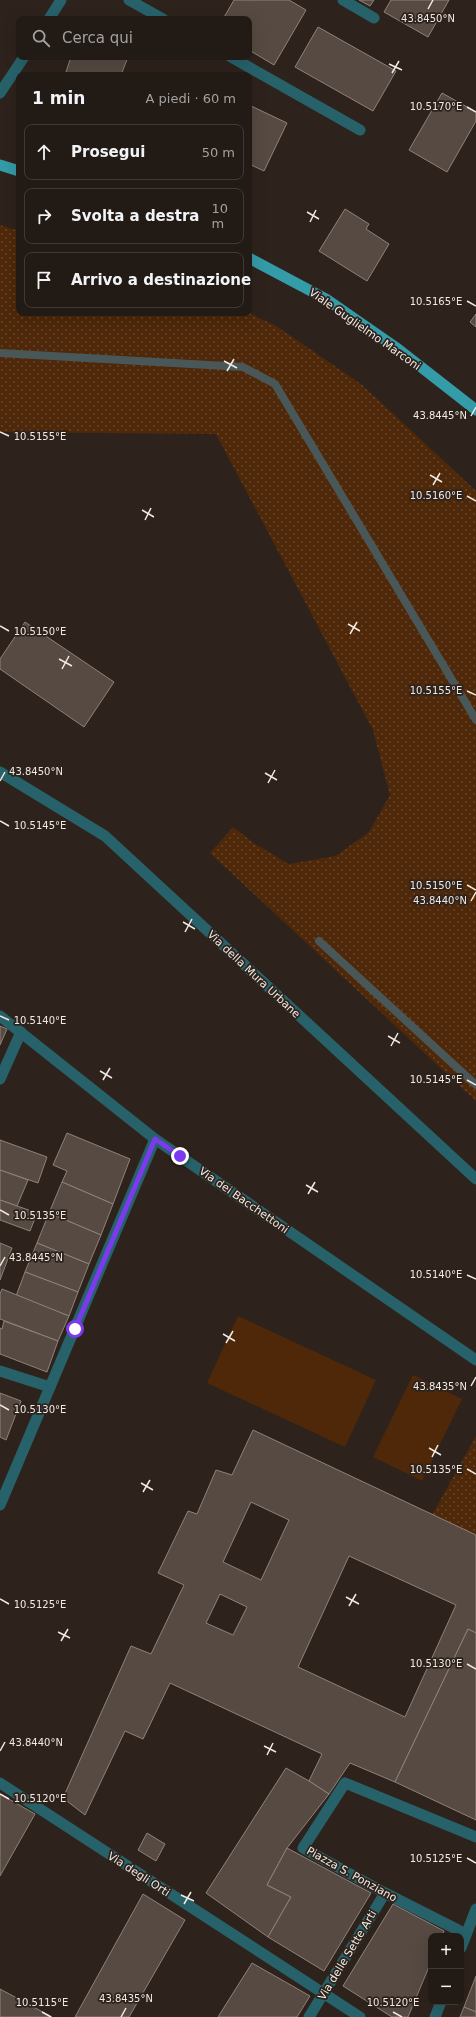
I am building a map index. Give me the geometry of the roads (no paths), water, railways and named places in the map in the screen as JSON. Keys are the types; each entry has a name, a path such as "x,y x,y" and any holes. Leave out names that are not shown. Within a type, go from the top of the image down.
{"main road":[{"path":"0,165 16,170"},
{"name":"Viale Guglielmo Marconi","path":"252,260 326,299 398,350 476,410"}],"street":[{"path":"51,16 61,0"},
{"path":"129,0 158,16"},
{"path":"343,0 374,18"},
{"path":"0,93 22,60"},
{"path":"236,60 360,130"},
{"name":"Via della Mura Urbane","path":"0,772 105,836 476,1179"},
{"name":"Via dei Bacchettoni","path":"0,1016 155,1139 476,1360"},
{"path":"0,1079 21,1032"},
{"path":"0,1505 155,1139"},
{"path":"0,1371 50,1387"},
{"name":"Via degli Orti","path":"0,1783 360,2017"},
{"name":"Piazza S. Ponziano","path":"466,1934 384,1893 303,1848 345,1783 476,1837"},
{"name":"Via delle Sette Arti","path":"309,2017 384,1893"},
{"path":"464,1940 476,1909"},
{"path":"435,2017 440,2005"}],"waterway":[{"path":"0,353 243,367 275,384 476,720"},
{"path":"319,941 476,1085"}]}
